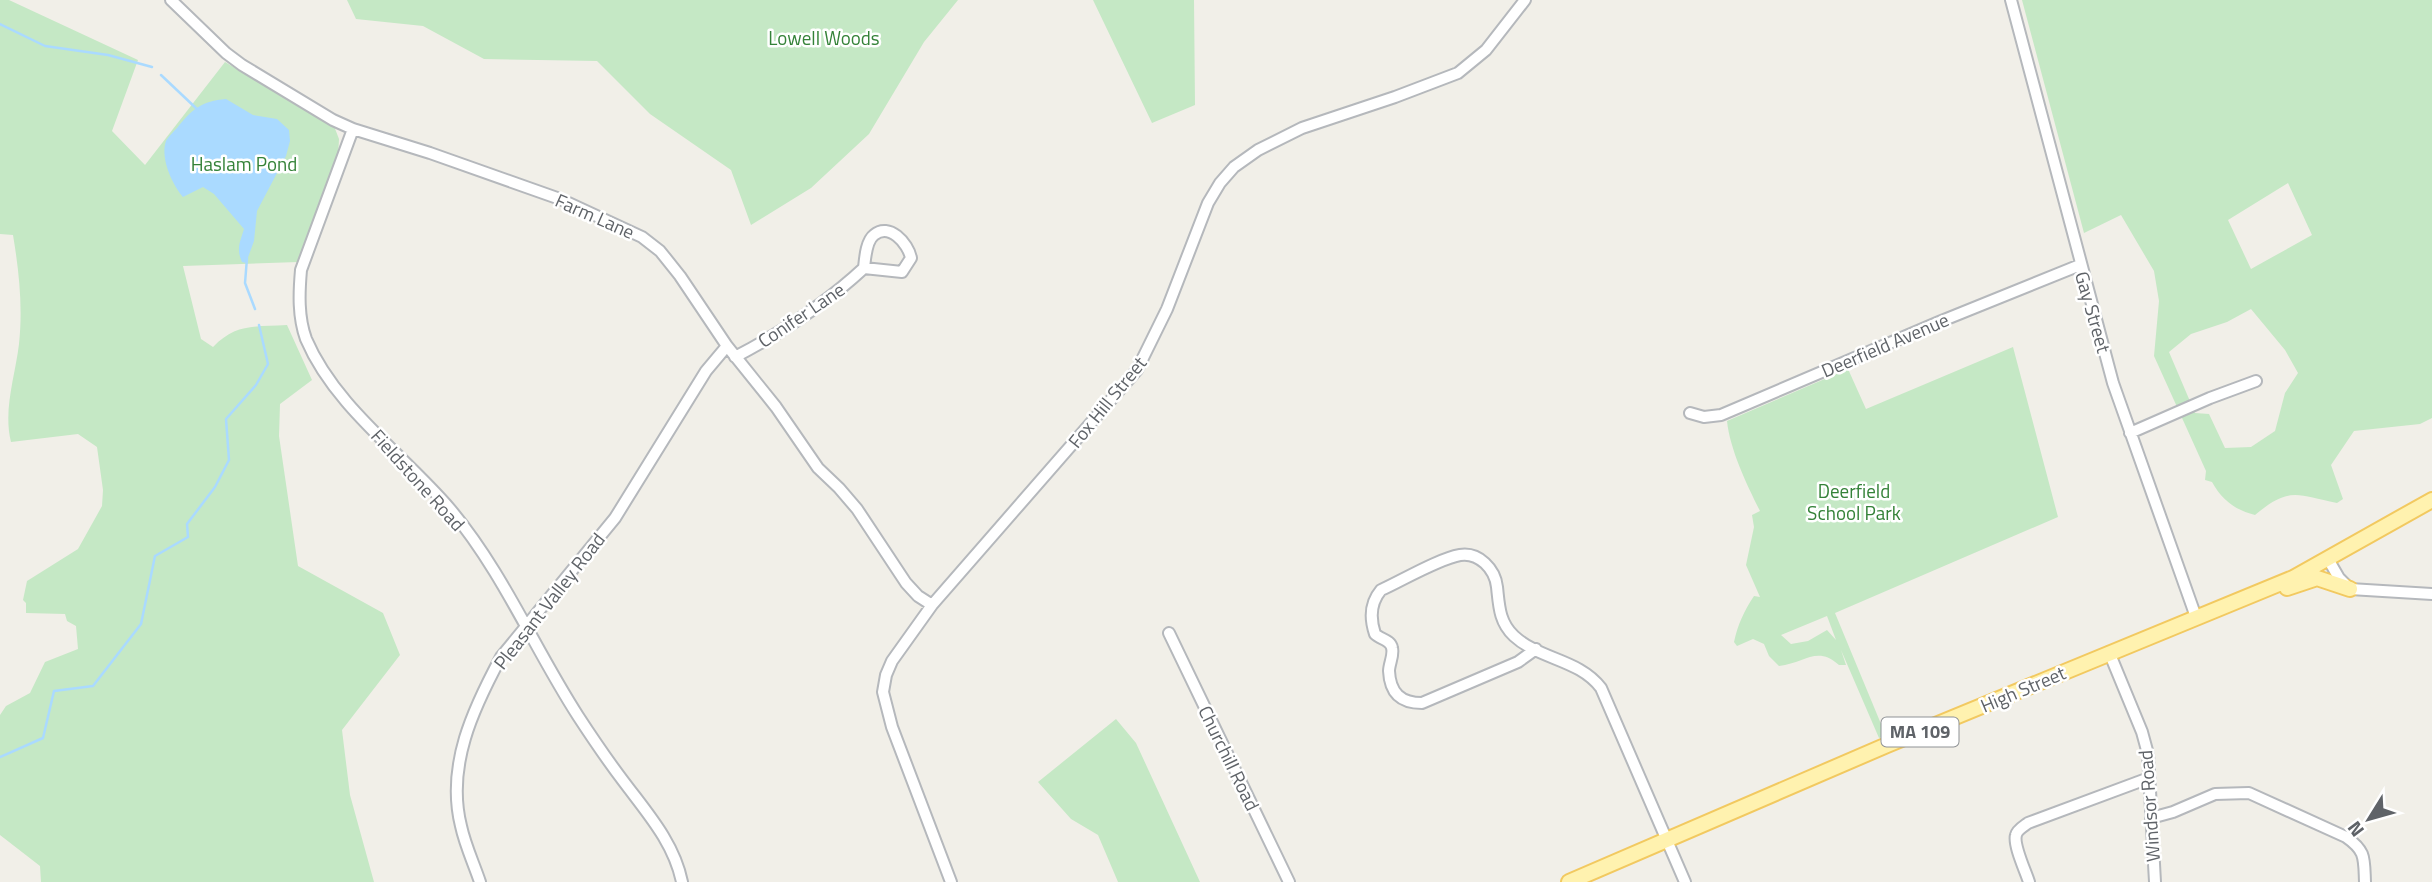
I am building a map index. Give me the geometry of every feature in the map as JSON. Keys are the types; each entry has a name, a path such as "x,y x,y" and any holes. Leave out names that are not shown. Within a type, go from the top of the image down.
{"main road":[{"name":"High Street","path":"1569,882 2109,653 2268,589 2328,559 2432,500"},
{"path":"2268,589 2280,590 2318,578 2350,589"}],"street":[{"name":"Farm Lane","path":"172,0 242,65 333,120 560,199 617,223 660,251 818,468 857,509 906,583 918,596 932,605"},
{"name":"Fox Hill Street","path":"951,882 892,727 883,692 892,662 932,605 1137,370 1167,309 1208,203 1234,167 1258,150 1302,128 1458,73 1486,50 1525,0"},
{"name":"Gay Street","path":"2011,0 2113,383 2196,617"},
{"name":"Fieldstone Road","path":"353,129 301,270 299,295 306,338 321,366 346,401 449,508 501,579 578,716 661,831 679,867 682,882"},
{"name":"Conifer Lane","path":"735,357 769,339 841,289 864,268 870,240 874,234 884,231 893,233 909,251 911,258 902,272 864,268"},
{"name":"Deerfield Avenue","path":"1690,413 1704,417 1721,415 2080,265"},
{"name":"Pleasant Valley Road","path":"481,882 461,826 457,784 459,758 468,726 488,680 501,657 526,625 615,518 706,371 727,346"},
{"path":"2130,433 2256,381"},
{"path":"1536,649 1518,662 1422,703 1409,703 1399,697 1392,683 1389,671 1392,648 1389,642 1378,638 1372,624 1374,598 1381,590 1447,559 1472,555 1486,563 1493,571 1497,583 1498,610 1515,637 1581,669 1594,678 1601,688 1685,882"},
{"path":"2328,559 2339,578 2350,589 2432,594"},
{"name":"Churchill Road","path":"1169,633 1289,882"},
{"name":"Windsor Road","path":"2109,653 2142,732 2148,754 2155,882"},
{"path":"2029,882 2016,843 2015,835 2019,830 2028,823 2149,778"},
{"path":"2151,818 2173,812 2215,794 2249,793 2346,836 2358,845 2365,864 2365,882"}],"green space":[{"name":"Haslam Pond","path":"0,0 9,0 138,60 112,131 145,165 225,62 334,126 339,139 338,158 298,262 183,266 201,339 213,347 221,339 238,330 287,325 312,380 280,404 279,436 298,566 383,613 400,655 342,730 350,795 374,882 41,882 40,866 0,835 0,715 6,706 30,693 45,662 78,649 76,626 67,621 65,614 26,613 26,603 23,600 27,581 78,549 102,506 103,490 97,447 78,434 11,442 8,418 19,344 20,303 13,235 0,234"},
{"name":"Lowell Woods","path":"347,0 958,0 924,42 869,134 811,188 751,225 731,170 650,114 597,61 484,59 423,26 356,19"},
{"path":"1093,0 1194,0 1195,105 1152,123"},
{"path":"2022,0 2432,0 2432,418 2420,424 2354,431 2331,465 2343,499 2337,503 2302,496 2286,496 2255,515 2230,503 2212,482 2205,480 2206,471 2154,356 2159,301 2154,271 2121,215 2084,233","holes":["2288,183 2312,235 2251,269 2228,220","2251,309 2285,350 2298,373 2285,393 2275,431 2251,447 2225,448 2209,414 2195,413 2169,352 2191,334 2227,322"]},
{"name":"Deerfield School Park","path":"2013,347 2058,517 1835,613 1886,736 1879,738 1841,650 1846,665 1817,656 1779,666 1769,656 1764,644 1753,639 1737,646 1734,642 1747,607 1754,596 1760,597 1746,565 1754,527 1752,515 1760,511 1735,455 1727,421 1848,369 1866,409","holes":["1827,616 1836,640 1827,630 1808,641 1791,644 1781,635"]},
{"path":"1116,719 1136,743 1200,882 1118,882 1098,835 1071,819 1038,782"}],"water":[{"path":"226,99 253,115 277,119 289,130 290,141 286,156 257,211 254,241 246,263 242,262 239,249 244,229 214,194 203,187 183,197 171,178 165,155 167,139 182,121 204,104"}],"waterway":[{"path":"0,24 45,46 108,55 152,67"},
{"path":"161,75 198,110"},
{"path":"247,258 245,283 255,309"},
{"path":"0,757 43,738 54,691 93,686 141,624 155,556 188,537 187,524 215,487 229,460 226,419 256,385 268,364 259,325"}]}
